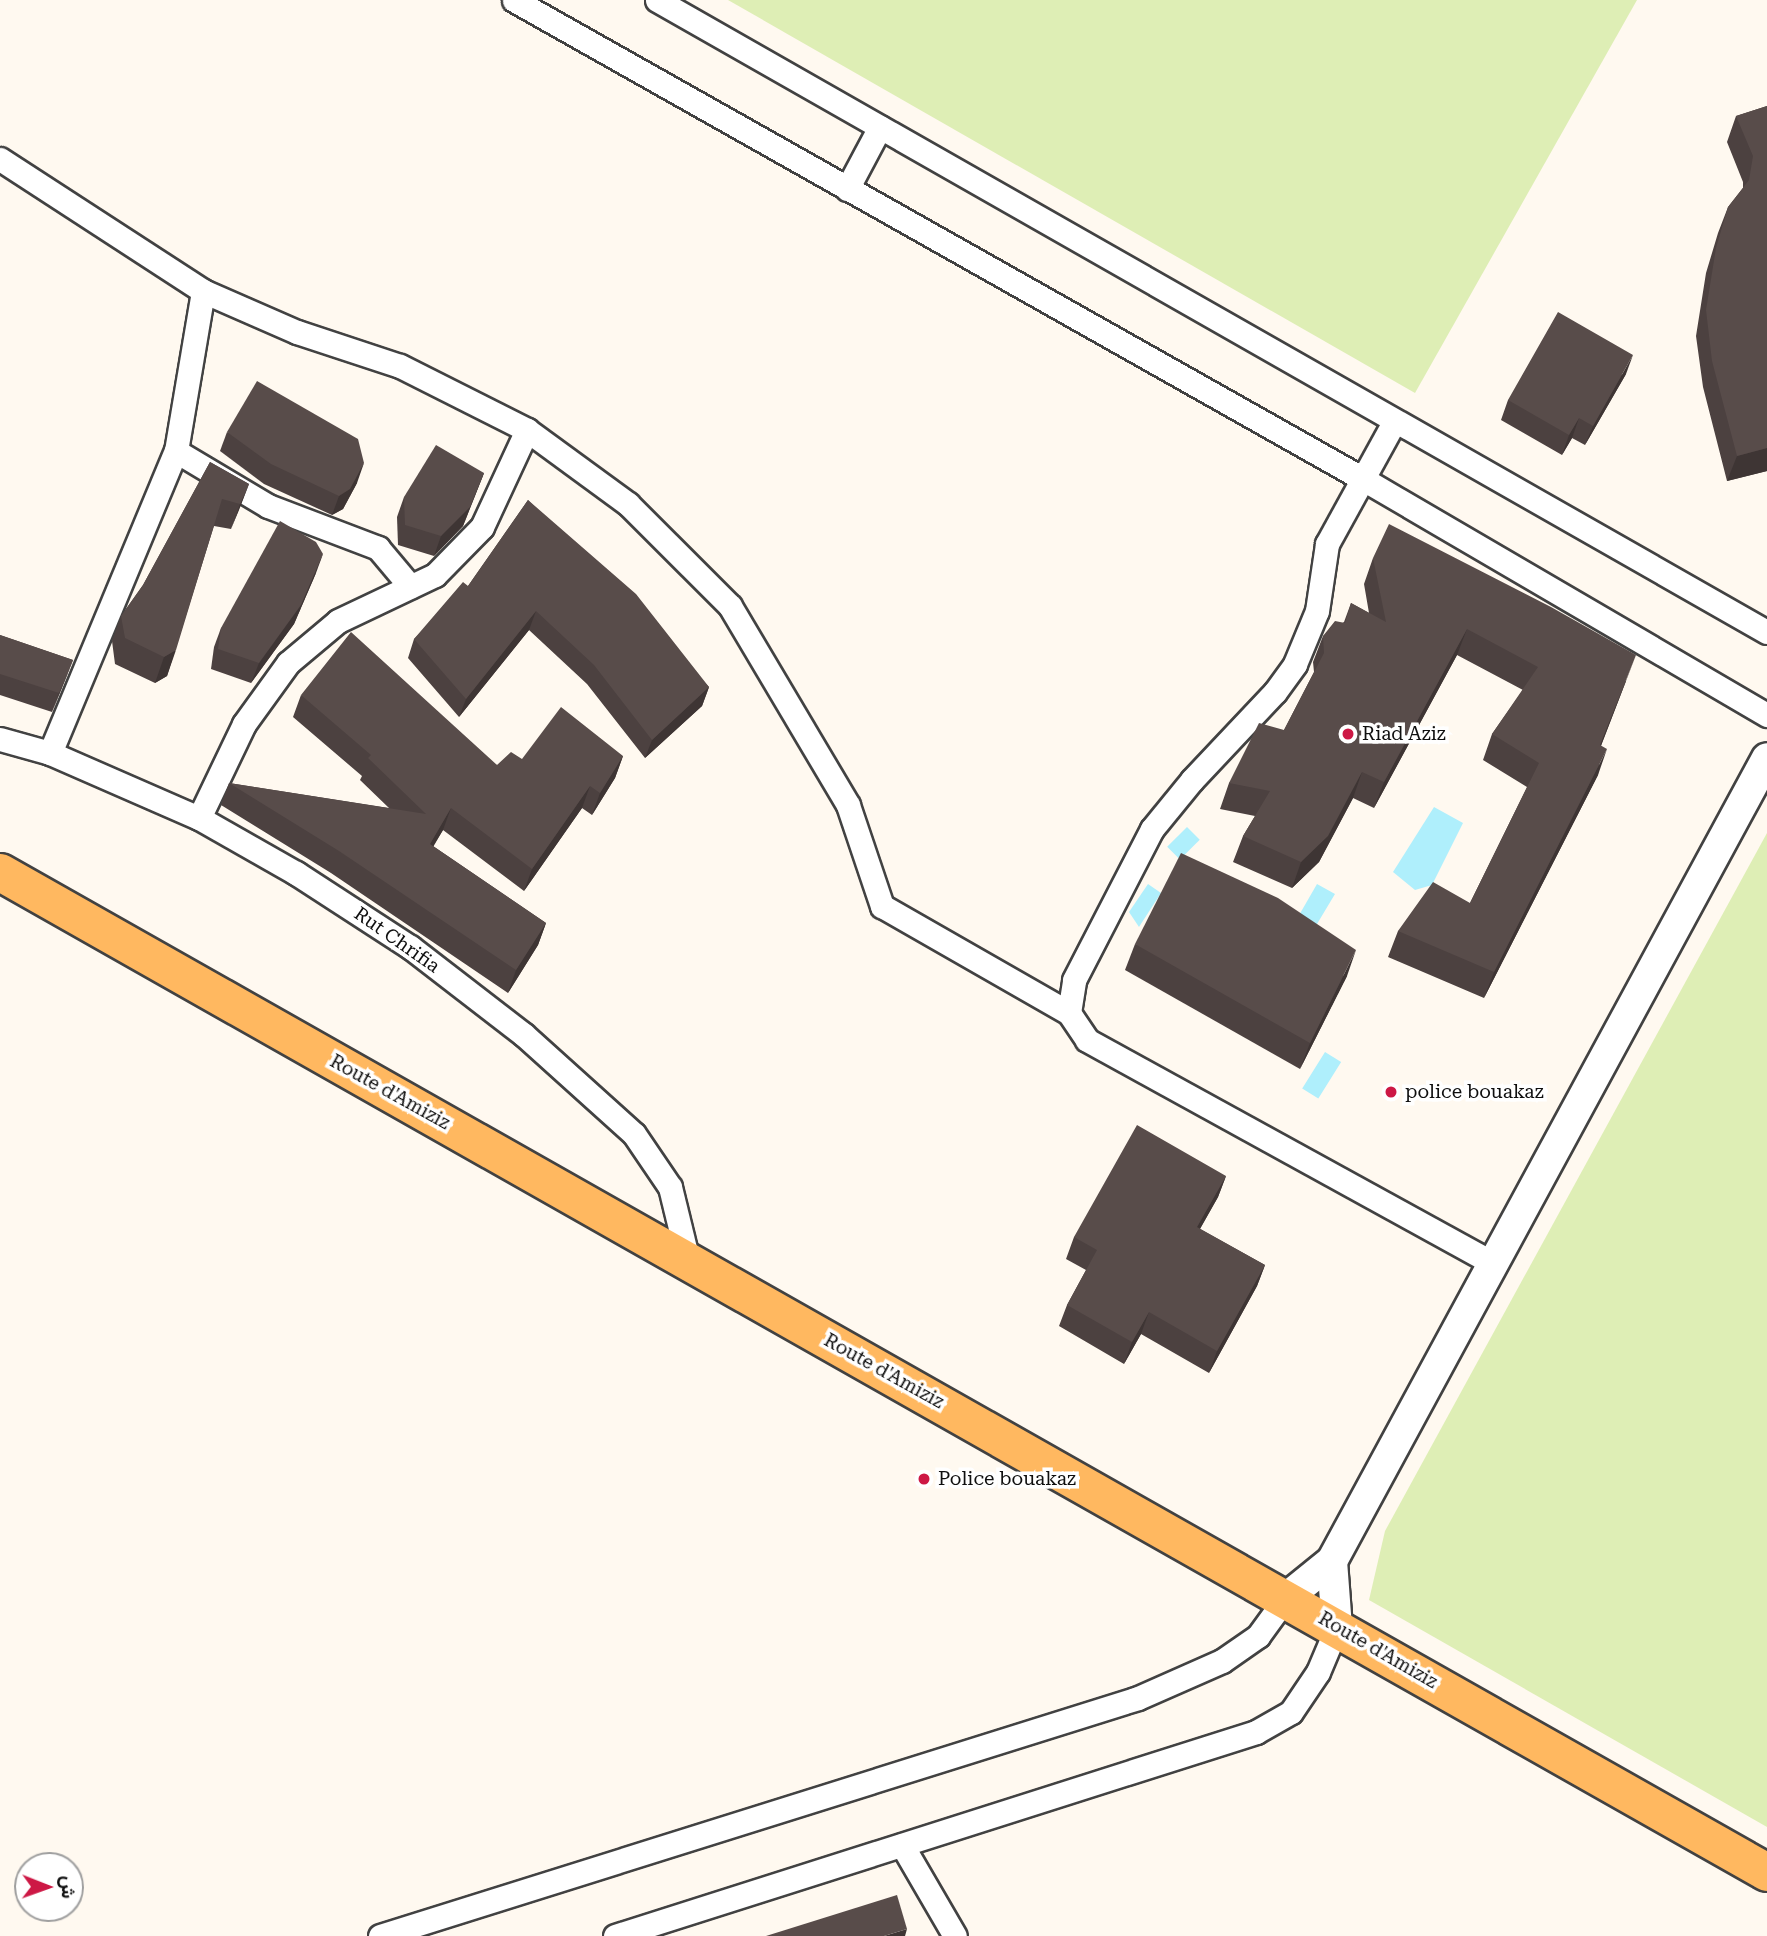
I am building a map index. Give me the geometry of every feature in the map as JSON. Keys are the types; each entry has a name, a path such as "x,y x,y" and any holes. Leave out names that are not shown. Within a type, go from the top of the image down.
{"main road":[{"name":"Route d'Amiziz","path":"0,872 1767,1872"}],"street":[{"path":"514,0 1363,479 1767,715"},
{"path":"657,0 1767,632"},
{"path":"847,189 880,127"},
{"path":"0,159 203,291 297,332 400,366 527,430 628,505 730,606 848,805 882,906 1069,1013 1087,1040 1493,1263"},
{"path":"50,753 176,451 203,291"},
{"path":"1069,1013 1074,980 1152,829 1192,780 1275,692 1295,664 1317,611 1326,544 1394,422"},
{"path":"199,818 244,724 288,663 338,621 435,575 482,527 527,430"},
{"path":"176,451 268,506 378,548 410,586"},
{"name":"Rut Chrifia","path":"0,739 50,753 199,818 296,873 410,947 523,1034 634,1134 670,1187 688,1261"},
{"path":"380,1936 1138,1698 1222,1661 1258,1636 1285,1599 1332,1561 1767,758"},
{"path":"615,1936 1256,1732 1291,1712 1318,1672 1336,1627 1332,1561"},
{"path":"902,1845 956,1936"}],"green space":[{"path":"728,0 1637,0 1415,393"},
{"path":"1767,833 1767,1827 1369,1600 1385,1531"}],"water":[{"path":"1434,807 1463,823 1432,885 1415,890 1393,872"},
{"path":"1187,827 1200,840 1180,860 1167,847"},
{"path":"1148,884 1161,893 1139,927 1129,912"},
{"path":"1317,884 1335,894 1308,939 1298,917"},
{"path":"1325,1052 1341,1062 1318,1099 1302,1088"}],"building":[{"path":"1767,106 1767,448 1737,456 1712,361 1706,310 1716,248 1728,207 1749,180 1753,156 1736,116"},
{"path":"1558,312 1633,355 1593,426 1579,418 1569,435 1508,400"},
{"path":"257,381 358,439 364,463 350,489 339,496 271,464 227,432"},
{"path":"436,445 484,473 470,507 441,536 405,525 404,497"},
{"path":"210,462 249,484 240,504 222,499 176,650 164,657 125,638 121,616 143,585"},
{"path":"528,500 636,594 709,687 652,740 594,665 536,611 466,699 414,639 463,582 468,586"},
{"path":"280,521 316,542 323,554 301,605 259,663 218,649 221,628"},
{"path":"1389,524 1551,607 1636,655 1600,745 1607,749 1494,972 1398,931 1433,882 1470,903 1539,763 1492,734 1538,667 1467,629 1384,782 1362,772 1328,836 1301,862 1243,836 1270,791 1229,783 1259,723 1284,730 1324,653 1323,636 1335,621 1345,623 1351,603 1386,622 1373,558"},
{"path":"351,632 497,765 511,752 522,759 561,707 623,756 600,793 590,786 532,869 451,808 430,844 546,923 516,970 339,851 229,783 426,814 368,758 371,755 301,695"},
{"path":"0,635 73,660 59,693 0,674"},
{"path":"1181,853 1278,898 1356,950 1310,1043 1135,944"},
{"path":"1137,1125 1226,1176 1197,1227 1265,1265 1217,1351 1149,1312 1132,1342 1067,1305 1097,1250 1074,1237"},
{"path":"897,1895 907,1929 884,1936 766,1936"}],"place":[{"name":"Riad Aziz","path":"1348,734"},
{"name":"police bouakaz","path":"1391,1092"},
{"name":"Police bouakaz","path":"924,1479"}]}
